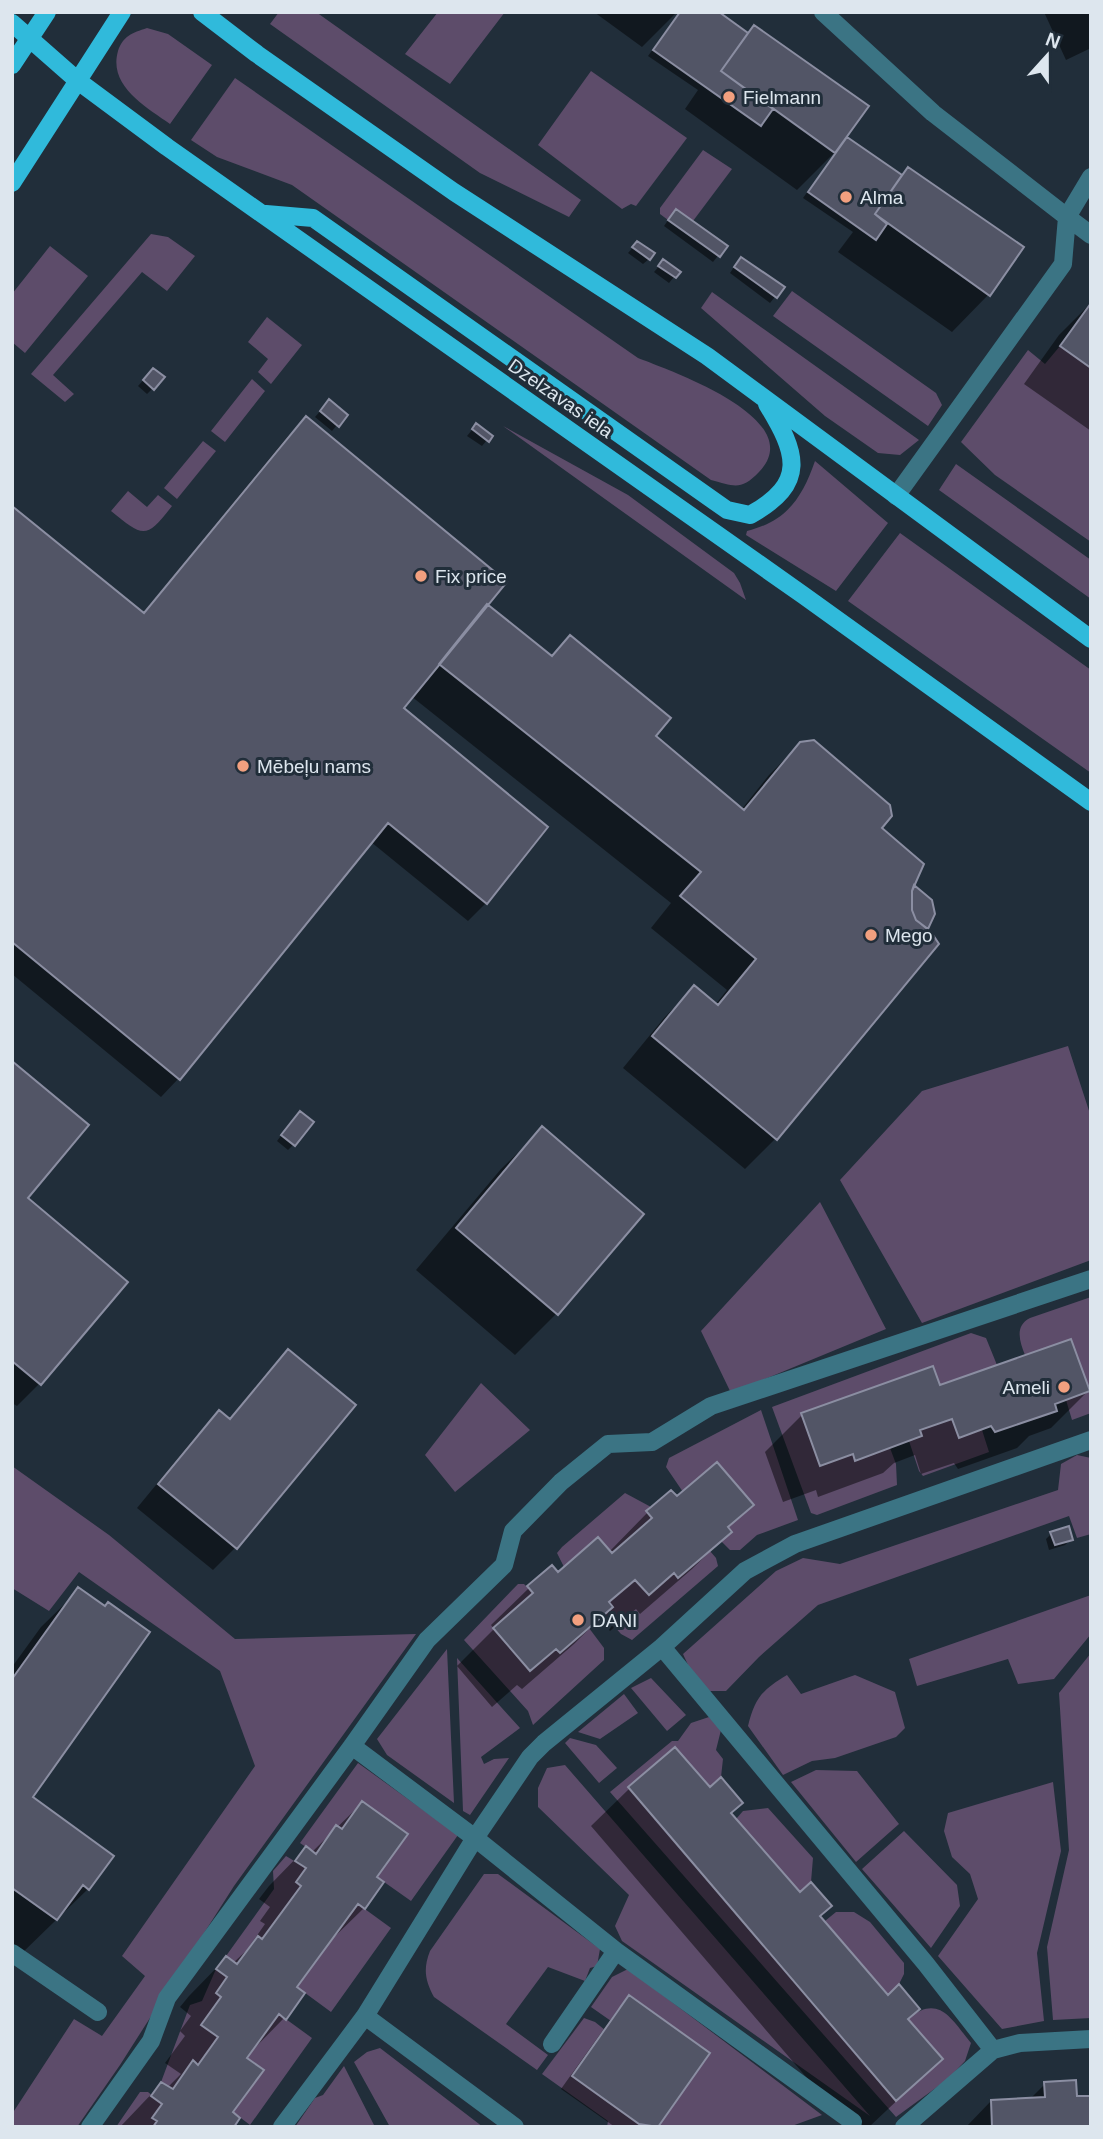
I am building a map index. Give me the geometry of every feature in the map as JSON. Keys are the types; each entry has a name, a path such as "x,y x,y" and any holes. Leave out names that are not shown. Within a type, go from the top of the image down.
{"main road":[{"path":"12,65 47,12"},
{"path":"12,183 122,12"},
{"path":"202,12 257,54 443,184 761,394 1091,639"},
{"name":"Dzelzavas iela","path":"12,23 78,81 167,147 266,214 1091,802"},
{"path":"266,214 313,218 727,510 750,515 772,503 785,489 792,470 790,445 761,394"}],"street":[{"path":"823,12 933,113 1091,234"},
{"path":"895,496 1063,264 1067,218 1091,177"},
{"path":"90,2127 151,2041 167,1998 427,1640 504,1565 513,1531 561,1482 608,1444 652,1441 711,1406 1091,1279"},
{"path":"282,2127 365,2016 475,1838 537,1750 662,1647 746,1571 795,1544 1091,1440"},
{"path":"662,1647 926,1964 993,2050"},
{"path":"352,1746 475,1838 616,1951 854,2125"},
{"path":"552,2043 616,1951"},
{"path":"12,1953 99,2012"},
{"path":"365,2016 515,2127"},
{"path":"904,2127 993,2050 1020,2043 1091,2039"}],"shaded area":[{"path":"279,12 316,12 581,200 569,217 480,173 270,24"},
{"path":"438,12 505,12 450,84 405,54"},
{"path":"147,28 168,34 212,65 170,124 131,94 119,75 116,63 118,51 125,38"},
{"path":"591,71 687,138 636,206 631,204 622,209 538,145"},
{"path":"235,78 638,358 704,386 752,416 766,434 770,452 759,472 747,482 737,485 711,480 292,185 217,157 191,140"},
{"path":"703,150 732,169 693,221 676,209 668,220 660,214 660,208"},
{"path":"151,234 168,237 195,256 167,291 142,272 53,375 74,394 65,402 31,374"},
{"path":"50,246 88,276 25,353 12,342 12,294"},
{"path":"792,291 936,393 942,405 928,426 773,316"},
{"path":"712,292 919,440 900,455 878,453 825,416 701,308"},
{"path":"267,317 302,345 271,384 258,372 268,359 248,342"},
{"path":"1060,346 1091,368 1091,542 995,475 961,442 1028,350 1045,364"},
{"path":"252,379 265,391 225,442 211,431"},
{"path":"503,426 628,495 734,573 746,600"},
{"path":"203,441 216,451 177,499 164,488"},
{"path":"815,461 888,523 836,591 746,535 747,531 773,521 791,506 805,486"},
{"path":"956,464 1091,560 1091,599 939,490"},
{"path":"128,491 147,507 158,495 172,506 156,525 144,531 138,530 111,511"},
{"path":"900,533 1091,670 1091,773 848,601"},
{"path":"1068,1046 1091,1117 1091,1260 922,1323 840,1180 922,1091"},
{"path":"820,1202 886,1329 731,1393 701,1331"},
{"path":"1091,1297 1091,1413 1072,1420 1066,1400 1090,1391 1071,1339 1025,1355 1020,1330 1030,1318"},
{"path":"971,1333 986,1338 997,1365 940,1385 932,1366 801,1413 853,1454 856,1460 890,1448 896,1464 897,1485 817,1515 811,1513 772,1407"},
{"path":"481,1383 530,1430 455,1492 425,1455"},
{"path":"761,1410 798,1520 757,1535 740,1550 730,1550 721,1541 732,1532 728,1527 753,1506 683,1492 666,1467 669,1458"},
{"path":"952,1419 959,1438 982,1430 989,1452 923,1476 909,1441 922,1436 920,1430"},
{"path":"1077,1455 1091,1458 1091,1534 1077,1538 1069,1516 818,1605 759,1657 726,1691 710,1691 694,1678 683,1654 776,1571 803,1558 840,1564 1058,1490 1061,1464"},
{"path":"12,1466 109,1535 235,1639 416,1634 234,1886 120,2065 77,2127 12,2127 12,2114 74,2019 102,2036 145,1976 122,1956 255,1766 220,1671 79,1572 49,1611 12,1588"},
{"path":"625,1493 651,1507 647,1511 652,1518 612,1553 598,1537 564,1567 557,1553"},
{"path":"710,1551 718,1566 632,1640 621,1634 604,1615 613,1607 609,1602 635,1580 649,1595 674,1573 679,1578"},
{"path":"518,1584 524,1584 532,1592 560,1653 589,1628 604,1648 604,1660 533,1725 528,1711 464,1640"},
{"path":"1091,1595 1091,1634 1054,1679 1018,1684 1008,1659 917,1686 909,1659"},
{"path":"447,1649 454,1803 387,1755 377,1739"},
{"path":"1091,1653 1091,2018 1053,2020 1047,1947 1069,1850 1059,1693"},
{"path":"457,1658 520,1728 481,1757 484,1764 494,1759 509,1758 470,1815 463,1811"},
{"path":"787,1675 801,1694 855,1675 895,1692 905,1728 896,1737 835,1758 812,1761 783,1775 748,1726 761,1696 771,1685"},
{"path":"651,1678 686,1715 667,1731 631,1688"},
{"path":"624,1694 638,1713 600,1739 578,1732"},
{"path":"709,1717 721,1730 716,1750 723,1759 721,1777 710,1787 675,1747 628,1788 896,2100 943,2059 908,2019 919,2012 937,2009 958,2026 971,2043 965,2061 948,2079 896,2117 610,1792 672,1741 678,1741 691,1723"},
{"path":"570,1738 596,1745 617,1768 599,1783 565,1743"},
{"path":"358,1763 458,1835 411,1901 377,1877 362,1801 342,1829 336,1825 316,1854 300,1843"},
{"path":"565,1765 870,2116 622,1941 615,1926 629,1895 538,1807 538,1788 547,1768"},
{"path":"816,1770 857,1771 899,1824 856,1862 791,1782"},
{"path":"1053,1782 1061,1851 1037,1953 1044,2021 1002,2029 938,1956 978,1899 970,1874 952,1857 944,1831 948,1813"},
{"path":"768,1808 813,1858 811,1882 800,1892 736,1819 743,1811"},
{"path":"904,1831 957,1885 960,1906 931,1948 862,1869"},
{"path":"286,1856 306,1868 296,1882 301,1886 262,1939 257,1937 237,1964 226,1956 274,1889 273,1871"},
{"path":"484,1874 498,1874 600,1949 597,1966 590,1968 585,1981 548,1967 506,2024 548,2055 537,2070 434,1997 427,1980 426,1963 430,1951"},
{"path":"358,1904 391,1928 331,2012 297,1987"},
{"path":"836,1912 854,1912 870,1922 904,1963 904,1974 899,1984 888,1995 825,1921"},
{"path":"216,1969 227,1977 216,1993 221,1997 218,2037 198,2065 192,2061 173,2089 161,2082 190,2005 202,2001"},
{"path":"628,1969 822,2115 789,2127 658,2127 710,2053 630,1995 611,2021 591,2007 612,1977"},
{"path":"279,2014 312,2038 250,2125 233,2112 264,2070 247,2058"},
{"path":"584,2018 605,2030 572,2076 639,2124 637,2127 607,2127 608,2121 542,2074"},
{"path":"380,2048 483,2127 390,2127 354,2062 367,2052"},
{"path":"344,2066 375,2127 295,2127 315,2098 323,2095"},
{"path":"140,2092 148,2092 162,2104 152,2118 157,2121 153,2127 116,2127"}],"building":[{"path":"680,12 719,12 748,33 721,71 773,109 761,126 653,50"},
{"path":"754,25 869,106 835,153 721,71"},
{"path":"847,137 902,175 875,214 887,224 876,240 808,192"},
{"path":"908,167 1024,247 990,296 875,214"},
{"path":"676,209 728,246 720,257 668,220"},
{"path":"637,241 655,253 650,260 632,247"},
{"path":"741,257 785,287 777,298 734,267"},
{"path":"663,259 681,272 676,278 658,266"},
{"path":"1091,303 1091,368 1060,346"},
{"path":"153,368 165,377 154,390 143,380"},
{"path":"329,399 348,415 339,427 320,411"},
{"name":"Mēbeļu nams","path":"306,416 507,582 404,708 548,827 487,904 388,823 180,1080 12,942 12,506 144,613"},
{"path":"476,423 493,436 489,442 472,429"},
{"path":"487,604 552,656 570,635 671,718 656,736 744,810 800,742 814,740 890,805 892,816 882,828 924,864 912,891 912,910 916,920 931,932 939,944 777,1140 652,1036 694,985 718,1005 756,959 680,896 701,872 439,664"},
{"path":"914,885 932,900 935,914 928,929 916,920 912,910"},
{"path":"12,1061 89,1125 28,1198 128,1282 41,1385 12,1361"},
{"path":"300,1111 314,1122 295,1146 281,1135"},
{"path":"542,1126 644,1214 558,1315 456,1228"},
{"path":"1071,1339 1090,1391 1055,1404 1057,1411 995,1432 991,1426 959,1438 952,1419 920,1430 922,1436 855,1461 853,1454 820,1466 801,1413 933,1366 940,1385"},
{"path":"288,1349 356,1405 237,1549 158,1484 219,1410 230,1419"},
{"path":"717,1462 754,1505 728,1527 732,1532 678,1578 674,1573 649,1595 635,1580 609,1602 613,1607 560,1653 556,1649 530,1671 493,1628 533,1593 527,1586 552,1565 558,1572 598,1537 612,1553 652,1518 646,1511 671,1490 677,1496"},
{"path":"1069,1526 1073,1540 1055,1545 1050,1532"},
{"path":"78,1587 105,1606 108,1602 150,1632 33,1797 114,1856 89,1890 83,1885 57,1920 12,1888 12,1679"},
{"path":"675,1747 710,1787 721,1777 743,1803 731,1813 800,1892 811,1882 832,1906 820,1916 888,1995 899,1984 920,2009 908,2019 943,2059 896,2101 628,1787"},
{"path":"362,1801 408,1834 377,1877 384,1882 365,1909 358,1904 297,1987 305,1993 286,2020 279,2014 247,2058 264,2070 233,2112 240,2118 234,2127 153,2127 157,2121 152,2118 162,2104 151,2096 161,2082 173,2089 193,2060 198,2065 218,2037 201,2025 221,1997 216,1993 227,1977 216,1969 226,1956 237,1964 258,1936 262,1939 301,1886 296,1882 306,1868 295,1861 306,1846 316,1854 336,1825 342,1829"},
{"path":"629,1995 710,2053 658,2127 639,2124 572,2076"},
{"path":"1076,2080 1077,2096 1091,2096 1091,2127 992,2127 991,2100 1045,2097 1044,2082"}],"place":[{"name":"Fielmann","path":"729,97"},
{"name":"Alma","path":"846,197"},
{"name":"Fix price","path":"421,576"},
{"name":"Mēbeļu nams","path":"243,766"},
{"name":"Mego","path":"871,935"},
{"name":"Ameli","path":"1064,1387"},
{"name":"DANI","path":"578,1620"}]}
